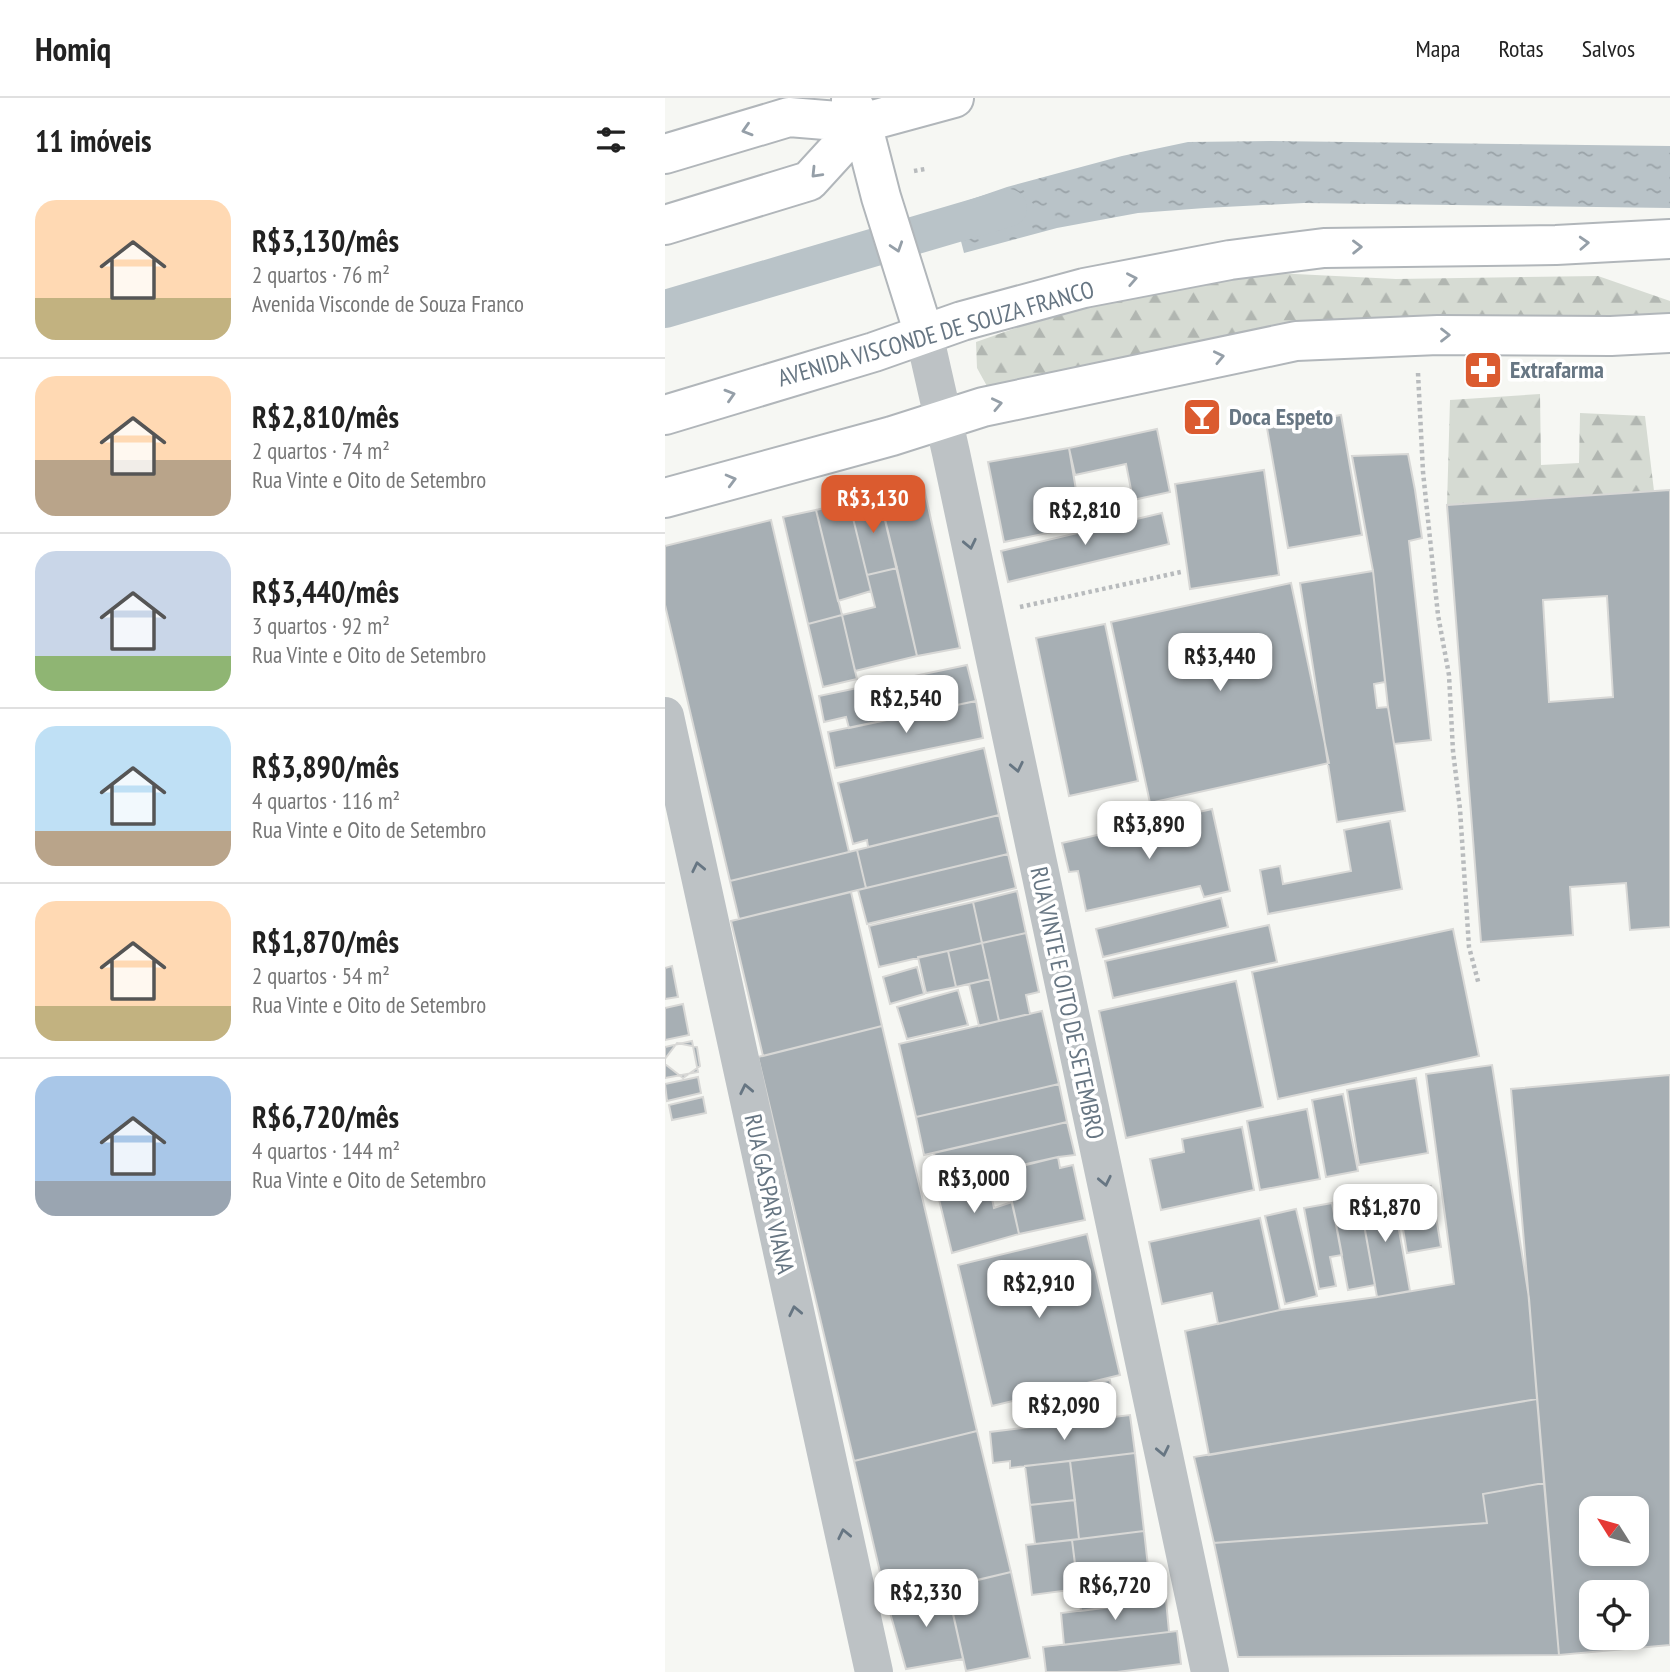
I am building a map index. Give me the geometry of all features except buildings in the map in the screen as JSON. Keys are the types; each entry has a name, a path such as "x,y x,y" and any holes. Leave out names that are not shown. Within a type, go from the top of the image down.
{"main road":[{"path":"665,155 789,117 954,98"},
{"path":"856,110 924,334"},
{"path":"665,225 806,183 856,110"},
{"name":"AVENIDA VISCONDE DE SOUZA FRANCO","path":"665,415 861,356 962,321 1084,288 1230,260 1337,247 1556,244 1670,239"},
{"path":"665,498 891,436 983,407 1297,341 1438,335 1612,336 1670,333"}],"street":[{"name":"RUA VINTE E OITO DE SETEMBRO","path":"924,334 1210,1672"},
{"name":"RUA GASPAR VIANA","path":"665,716 874,1672"}],"path":[{"path":"1417,368 1423,472 1437,615 1449,675 1469,947 1479,985"},
{"path":"985,614 1181,572"}],"green space":[{"path":"1275,273 1396,279 1598,276 1670,301 1670,325 988,388 977,368 976,342 1104,297"},
{"path":"1540,394 1541,465 1579,463 1580,413 1645,416 1654,491 1447,505 1450,400"}],"water":[{"path":"1188,142 1670,146 1670,208 1304,203 1205,208 1138,213 1057,228 964,253 952,206 1007,187 1122,156"}],"waterway":[{"path":"665,309 1008,208"}],"place":[{"name":"Extrafarma","path":"1483,370"},
{"name":"Doca Espeto","path":"1202,417"}]}
